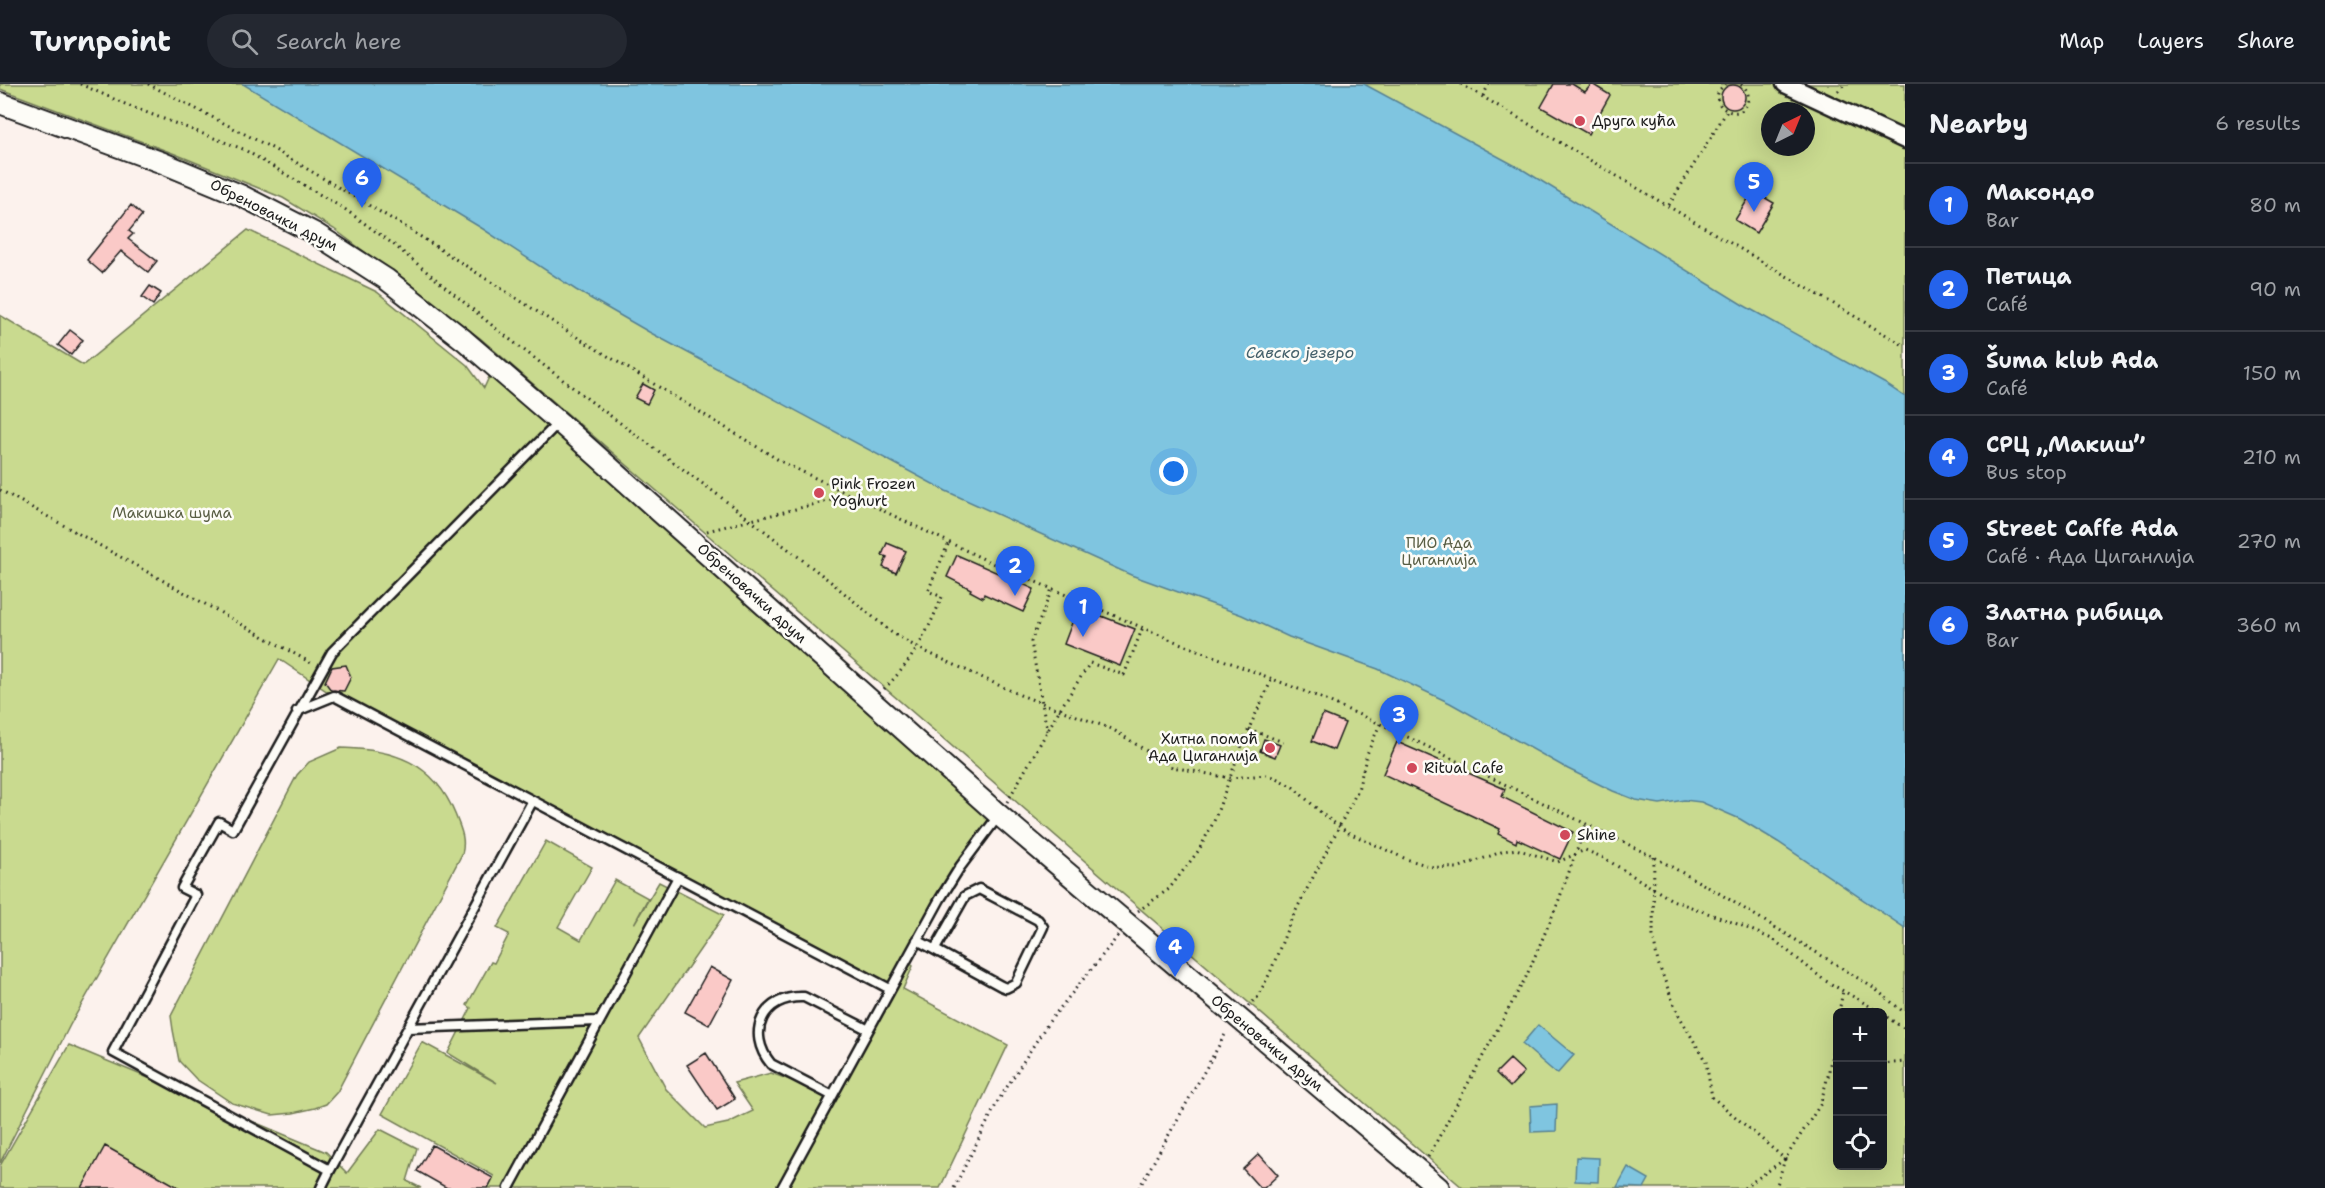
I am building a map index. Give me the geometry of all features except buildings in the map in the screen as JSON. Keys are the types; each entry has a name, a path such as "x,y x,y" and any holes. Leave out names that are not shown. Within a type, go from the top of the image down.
{"street":[{"path":"1785,84 1905,140"},
{"name":"Обреновачки друм","path":"0,103 163,163 240,195 316,234 387,279 464,340 559,422 999,815 1439,1188"}],"lane":[{"path":"330,1170 113,1052 196,895 182,888 219,822 233,830 297,711 332,652 559,422"},
{"path":"297,711 334,696 890,989"},
{"path":"321,1188 532,802"},
{"path":"782,1188 917,940 960,867 999,815"},
{"path":"509,1188 678,877"},
{"path":"917,940 935,950 1006,988 1016,984 1042,931 1041,924 978,889 965,896 935,950"},
{"path":"831,1095 771,1064 764,1056 758,1034 765,1013 782,999 793,996 804,997 867,1029"},
{"path":"408,1028 598,1021"}],"path":[{"path":"80,84 132,107 243,149 346,210 393,244 499,331 831,582 891,632 918,648 1020,695 1112,729 1172,767 1230,778 1266,775 1276,778 1293,787 1338,826 1358,838 1406,859 1444,868 1462,867 1513,849 1558,862 1581,851 1588,851 1621,867 1687,907 1732,921 1774,940 1824,980 1872,1008"},
{"path":"148,84 270,147 404,226 575,336 782,462 1052,589 1380,724 1654,857 1717,892 1842,968 1875,989 1905,1013"},
{"path":"1461,84 1905,346"},
{"path":"1483,96 1489,84"},
{"path":"1726,84 1719,92 1720,105 1727,111 1738,112 1748,103 1749,96 1747,90 1740,84"},
{"path":"1669,205 1727,111"},
{"path":"0,490 322,668"},
{"path":"688,537 852,495"},
{"path":"872,701 905,668 918,648 942,597 928,591 949,542"},
{"path":"1047,732 1031,642 1052,589"},
{"path":"999,815 1060,709 1090,663 1124,675 1143,627"},
{"path":"954,1188 998,1101 1048,1023 1117,938 1124,922 1169,889 1184,873 1208,834 1249,729 1272,679"},
{"path":"1257,998 1277,957 1290,922 1358,790 1367,754 1380,724"},
{"path":"1249,729 1283,742"},
{"path":"1420,1172 1526,977 1557,905 1586,825"},
{"path":"1654,857 1653,936 1658,963 1677,1012 1706,1062 1712,1097 1785,1159"},
{"path":"1840,1008 1843,991"},
{"path":"1139,1188 1235,1017"},
{"path":"1887,1017 1905,1029"},
{"path":"1776,1188 1785,1159 1820,1105 1833,1048"},
{"path":"1887,1064 1905,1062"},
{"path":"1828,1076 1833,1075"},
{"path":"1744,1188 1785,1159"}],"green space":[{"name":"ПИО Ада Циганлија","path":"0,84 1905,84 1905,1188 1463,1188 480,338 334,229 283,198 175,154 0,89"},
{"name":"Макишка шума","path":"248,230 377,292 467,365 484,388 494,366 999,815 960,867 906,960 913,966 903,989 1008,1045 940,1188 488,1188 494,1176 382,1114 422,1042 497,1083 448,1053 471,1008 467,1005 491,962 494,963 509,934 497,928 546,841 592,867 558,927 581,940 615,880 648,898 634,924 659,882 724,915 639,1038 666,1089 705,1128 728,1123 753,1111 734,1083 771,1073 831,1095 890,989 334,696 279,659 70,1025 0,1163 0,315 83,365"},
{"path":"341,748 378,751 410,762 423,771 436,782 446,796 461,829 463,849 337,1092 326,1104 315,1108 272,1115 232,1103 196,1079 179,1061 171,1016 297,775 309,762"},
{"path":"69,1045 326,1152 347,1173 380,1129 417,1148 407,1181 421,1188 0,1188 0,1166"}],"water":[{"name":"Савско језеро","path":"243,84 1364,84 1525,171 1743,305 1884,383 1905,397 1905,928 1740,819 1701,802 1684,800 1660,804 1636,800 1613,791 1568,769 1450,703 1378,669 1289,637 1242,615 1131,575 946,491 649,332 576,290 483,229"},
{"path":"1538,1025 1574,1055 1557,1074 1522,1044"},
{"path":"1557,1104 1556,1131 1531,1132 1530,1106"},
{"path":"1576,1157 1599,1158 1598,1182 1575,1181"},
{"path":"1628,1167 1649,1179 1644,1188 1617,1187"}],"place":[{"name":"Друга кућа","path":"1580,121"},
{"name":"Златна рибица","path":"362,208"},
{"name":"Street Caffe Ada","path":"1754,212"},
{"name":"Pink Frozen Yoghurt","path":"819,493"},
{"name":"Петица","path":"1015,596"},
{"name":"Макондо","path":"1083,637"},
{"name":"Šuma klub Ada","path":"1399,745"},
{"name":"Хитна помоћ Ада Циганлија","path":"1270,748"},
{"name":"Ritual Cafe","path":"1412,768"},
{"name":"Shine","path":"1565,835"},
{"name":"СРЦ „Макиш”","path":"1175,977"}]}
